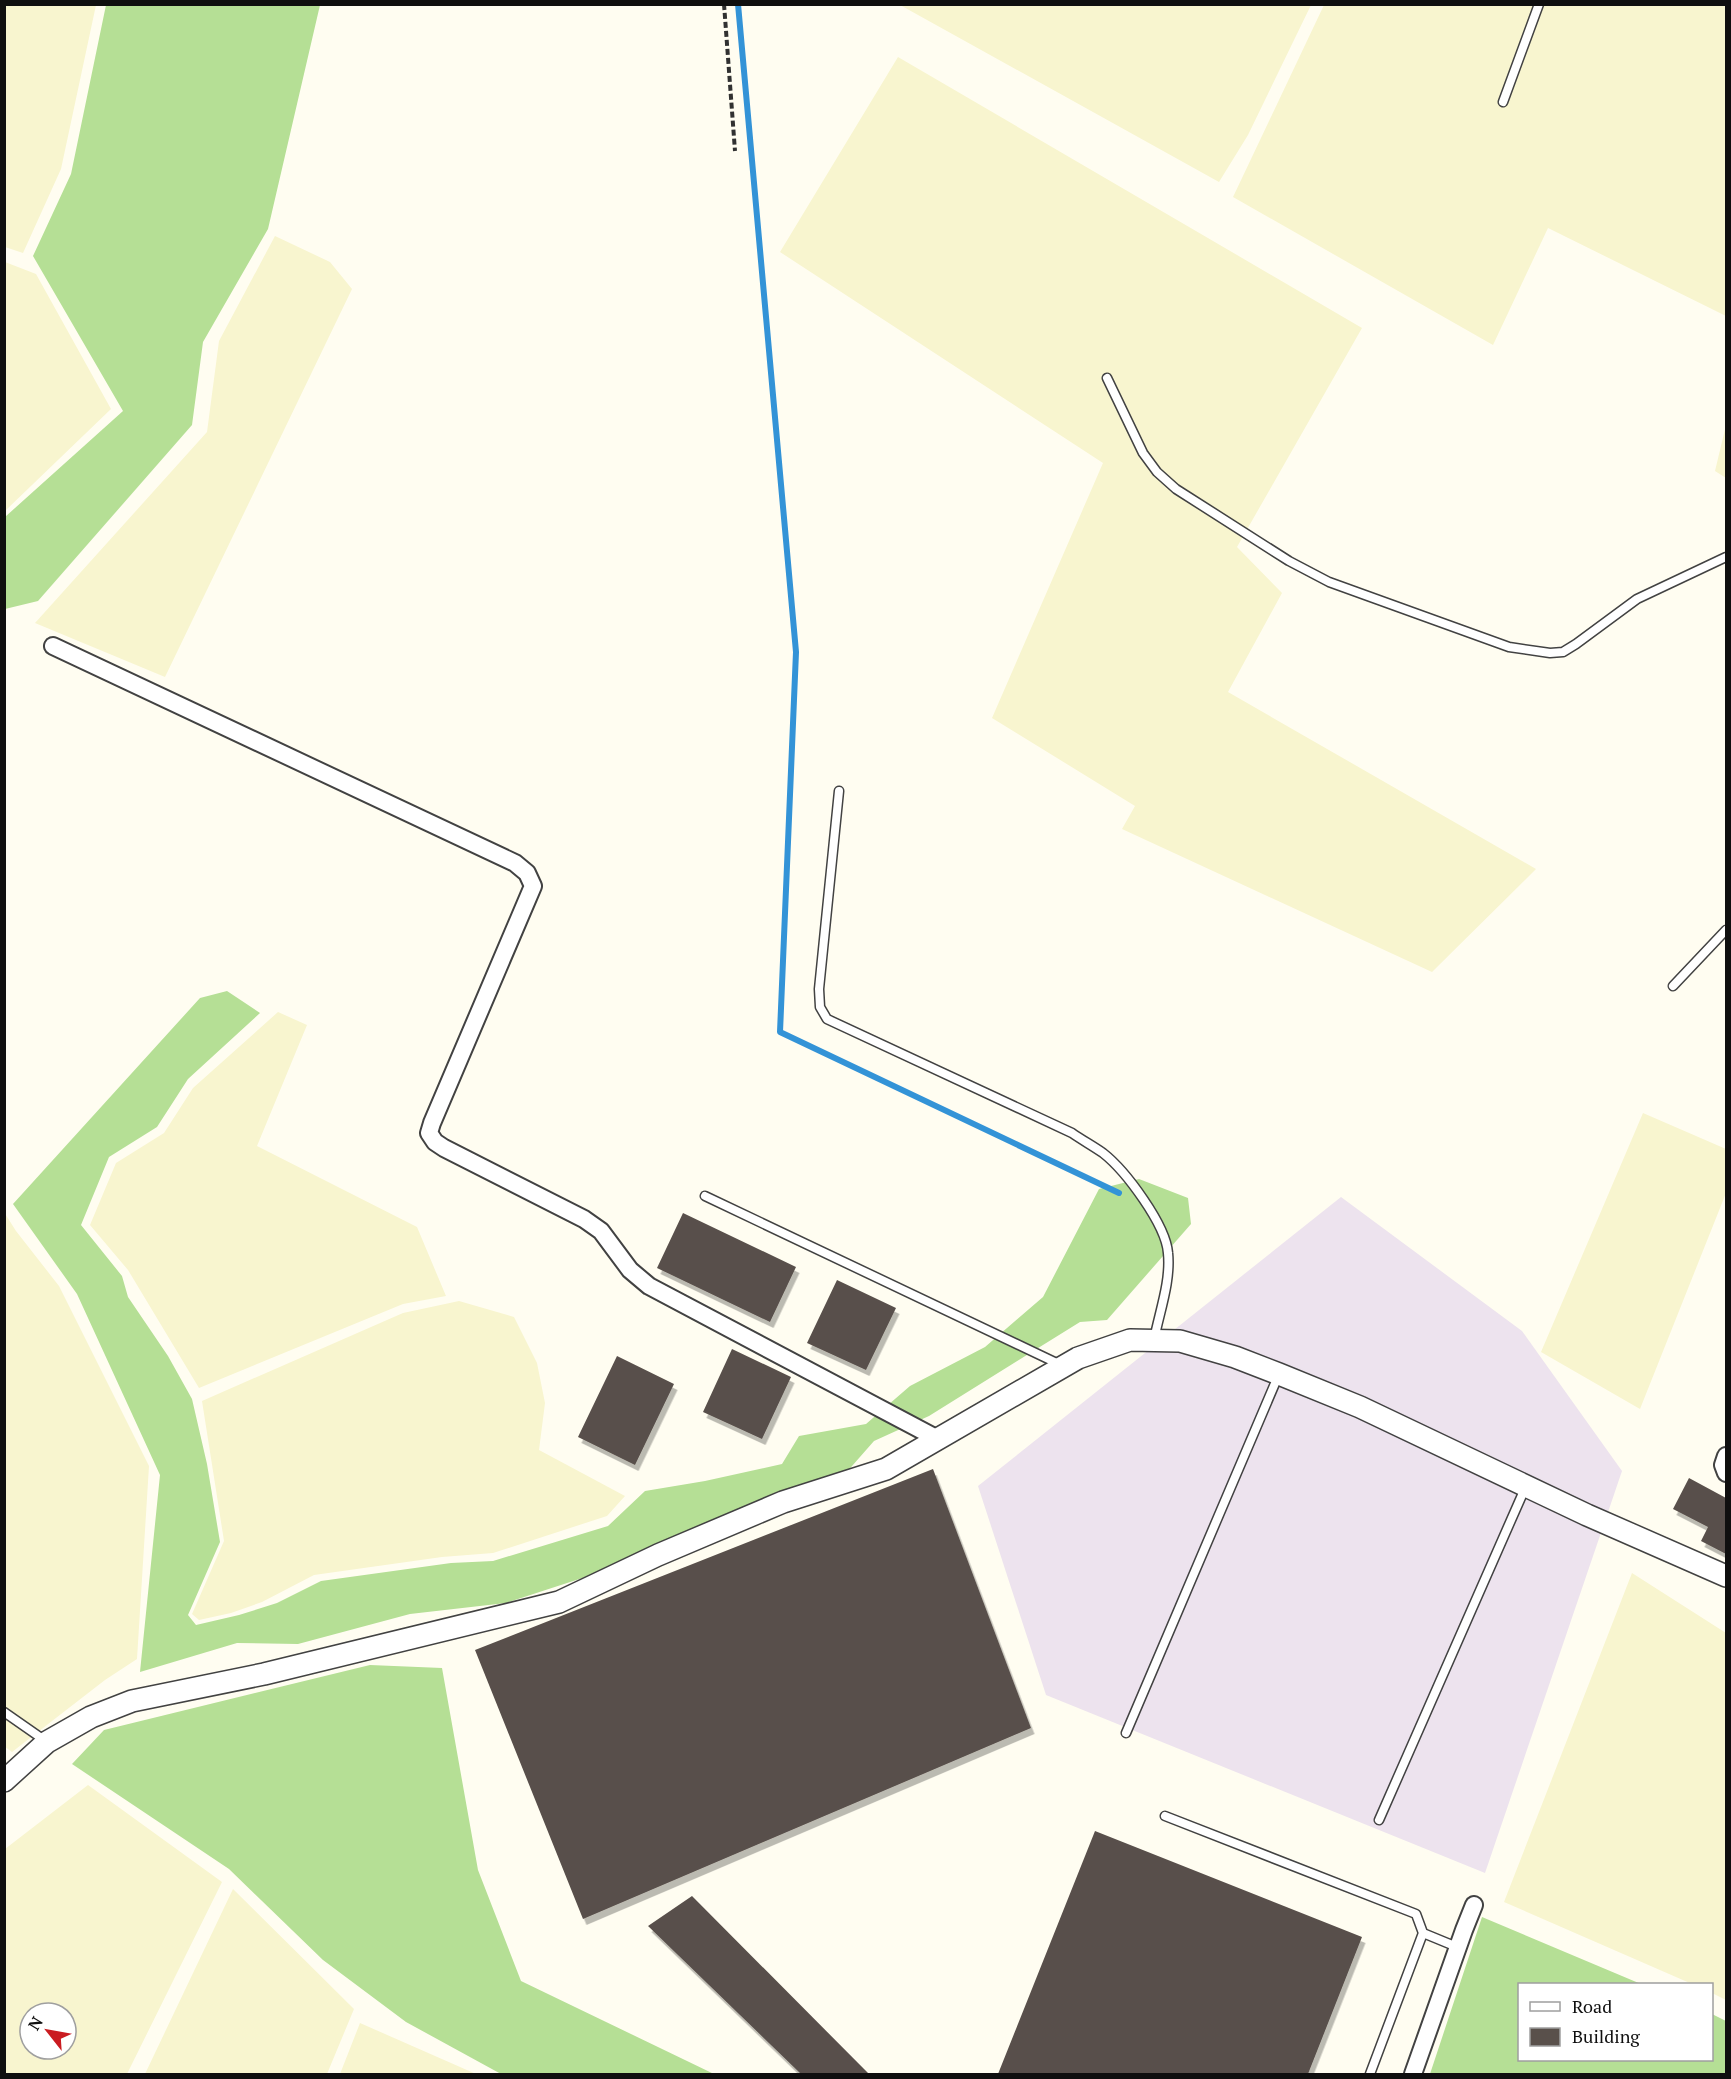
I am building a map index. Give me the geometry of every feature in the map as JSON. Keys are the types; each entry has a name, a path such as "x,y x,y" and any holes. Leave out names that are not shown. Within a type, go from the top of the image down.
{"street":[{"path":"53,646 515,863 527,873 533,886 432,1123 429,1133 435,1142 584,1219 601,1231 630,1270 649,1286 938,1439"},
{"path":"4,1781 47,1742 91,1717 132,1701 264,1674 559,1602 658,1555 783,1502 886,1469 1078,1358 1130,1340 1179,1341 1235,1357 1279,1374 1360,1407 1526,1486 1726,1576"},
{"path":"1726,1456 1723,1465 1726,1473"},
{"path":"1413,2074 1474,1905"}],"lane":[{"path":"1503,102 1539,4"},
{"path":"1107,378 1143,453 1157,472 1176,489 1309,573 1509,647 1550,653 1563,652 1637,599 1726,557"},
{"path":"839,790 819,989 820,1007 827,1019 1072,1133 1103,1153 1122,1171 1160,1225 1168,1252 1168,1274 1154,1340"},
{"path":"1673,986 1726,930"},
{"path":"705,1196 1065,1366"},
{"path":"1126,1732 1279,1374"},
{"path":"1379,1820 1526,1486"},
{"path":"4,1712 47,1742"},
{"path":"1165,1816 1416,1914 1423,1934 1370,2074"},
{"path":"1423,1934 1457,1947"}],"path":[{"path":"724,4 735,151"}],"shaded area":[{"path":"5,4 96,5 61,169 23,253 5,247"},
{"path":"900,5 1311,5 1248,135 1219,182"},
{"path":"1324,5 1726,5 1726,316 1548,228 1493,345 1233,197"},
{"path":"898,57 1362,328 1237,547 1282,593 1228,692 1536,869 1432,972 1122,829 1135,806 992,718 1103,463 780,252"},
{"path":"275,236 330,262 352,289 165,677 35,623 207,432 219,341"},
{"path":"5,262 36,274 111,409 5,511"},
{"path":"1726,425 1726,478 1715,471"},
{"path":"278,1012 307,1025 257,1146 417,1227 446,1296 403,1304 199,1388 128,1270 90,1225 116,1163 164,1133 193,1088"},
{"path":"1643,1113 1726,1149 1726,1193 1640,1409 1541,1352"},
{"path":"1341,1197 1522,1331 1622,1471 1485,1873 1046,1695 978,1486"},
{"path":"4,1212 59,1286 149,1466 137,1659 105,1680 12,1752 4,1746"},
{"path":"459,1301 514,1317 537,1363 545,1403 539,1450 625,1496 607,1516 493,1553 442,1557 314,1575 262,1602 231,1613 199,1620 192,1614 224,1541 202,1401 403,1313"},
{"path":"1632,1573 1726,1633 1726,2000 1713,1994 1713,1983 1690,1983 1504,1902"},
{"path":"88,1785 222,1882 127,2074 5,2074 5,1849"},
{"path":"233,1889 354,2009 327,2074 145,2074"},
{"path":"360,2023 476,2074 340,2074"}],"green space":[{"path":"106,5 320,5 268,229 203,342 192,425 38,601 5,609 5,517 123,411 33,256 71,174"},
{"path":"227,991 260,1013 188,1079 157,1127 109,1157 81,1225 122,1276 128,1297 168,1356 192,1399 207,1464 220,1542 188,1615 196,1625 277,1603 321,1581 451,1563 493,1561 608,1526 645,1491 782,1464 799,1436 866,1424 910,1386 985,1347 1043,1297 1099,1189 1139,1179 1188,1198 1191,1224 1107,1320 1080,1322 929,1416 874,1441 845,1474 607,1570 506,1603 410,1614 298,1644 237,1643 140,1672 160,1475 77,1294 13,1204 200,998"},
{"path":"370,1665 442,1668 478,1870 521,1981 714,2074 501,2074 406,2022 323,1960 229,1869 72,1764 104,1730"},
{"path":"1482,1917 1639,1983 1518,1983 1518,2061 1713,2061 1713,2014 1726,2021 1726,2074 1430,2074"}],"building":[{"path":"683,1213 796,1267 770,1322 657,1268"},
{"path":"837,1280 896,1308 866,1370 807,1343"},
{"path":"732,1349 791,1377 762,1439 703,1412"},
{"path":"617,1356 674,1384 635,1465 578,1437"},
{"path":"933,1469 1031,1728 583,1919 475,1650"},
{"path":"1689,1478 1726,1498 1726,1554 1701,1541 1708,1527 1673,1509"},
{"path":"1095,1831 1362,1937 1308,2074 998,2074"},
{"path":"692,1896 869,2074 801,2074 648,1926"}],"waterway":[{"path":"738,4 796,652 780,1032 1119,1193"}]}
